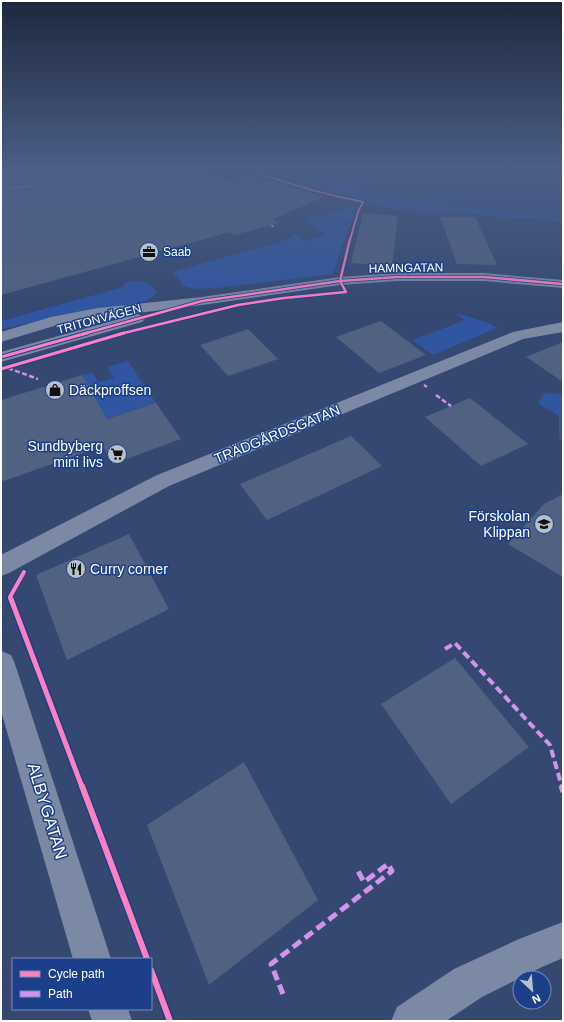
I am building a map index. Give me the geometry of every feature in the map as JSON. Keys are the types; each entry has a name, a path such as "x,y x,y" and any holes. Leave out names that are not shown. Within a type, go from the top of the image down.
{"street":[{"name":"HAMNGATAN","path":"202,301 340,281 397,277 484,277 563,284"},
{"name":"TRITONVÄGEN","path":"1,337 52,322 98,313 202,301"},
{"name":"TRITONVÄGEN","path":"1,357 202,301"},
{"name":"TRÄDGÅRDSGATAN","path":"1,566 177,475 519,335 563,327"},
{"name":"ALBYGATAN","path":"1,664 92,958"},
{"path":"411,1021 468,983 532,952 563,940"},
{"path":"108,1010 112,1021"}],"shaded area":[{"path":"328,214 353,214 333,274 217,288 196,289 184,286 172,272 287,240 295,234 304,241 326,235 308,223 302,221"},
{"path":"471,214 524,214 563,218 563,222 536,218 511,218"},
{"path":"524,214 563,214 563,218"},
{"path":"133,281 147,283 157,292 149,299 138,303 76,313 1,329 1,321 123,287 126,283"},
{"path":"460,314 489,323 497,328 433,355 413,340 465,320 457,315"},
{"path":"128,361 156,403 107,419 82,375 92,372 98,382 114,378 107,367"},
{"path":"544,393 563,394 563,442 559,438 559,416 538,403"}],"building":[{"path":"1,214 285,214 273,219 279,223 234,235 230,232 1,295"},
{"path":"363,214 398,216 392,266 351,263"},
{"path":"440,217 475,217 497,265 457,264"},
{"path":"381,321 426,355 379,373 336,337"},
{"path":"248,329 278,359 228,376 200,345"},
{"path":"563,342 563,382 526,357"},
{"path":"82,375 107,419 156,403 181,439 113,464 103,446 1,482 1,400"},
{"path":"470,398 528,444 481,466 425,417"},
{"path":"351,436 382,466 267,520 240,484"},
{"name":"Förskolan Klippan","path":"563,494 563,577 508,544 544,504"},
{"path":"129,534 169,609 67,660 36,575"},
{"path":"455,658 529,747 451,804 381,704"},
{"path":"244,762 318,900 209,985 147,825"}],"marked path":[{"path":"8,368 38,379"},
{"path":"436,395 451,406"},
{"path":"445,649 455,643 550,745 563,792"},
{"path":"283,994 271,964 392,871 388,864 364,882 358,871"}],"cycle path":[{"path":"1,369 195,314 253,302 315,294 346,292 340,281 341,273 358,214"},
{"path":"1,357 202,301 340,281 397,277 484,277 563,284"},
{"path":"24,572 10,597 147,958"},
{"path":"152,973 170,1021"}],"place":[{"name":"Saab","path":"149,252"},
{"name":"Däckproffsen","path":"55,390"},
{"name":"Sundbyberg mini livs","path":"117,454"},
{"name":"Förskolan Klippan","path":"544,524"},
{"name":"Curry corner","path":"76,569"}]}
